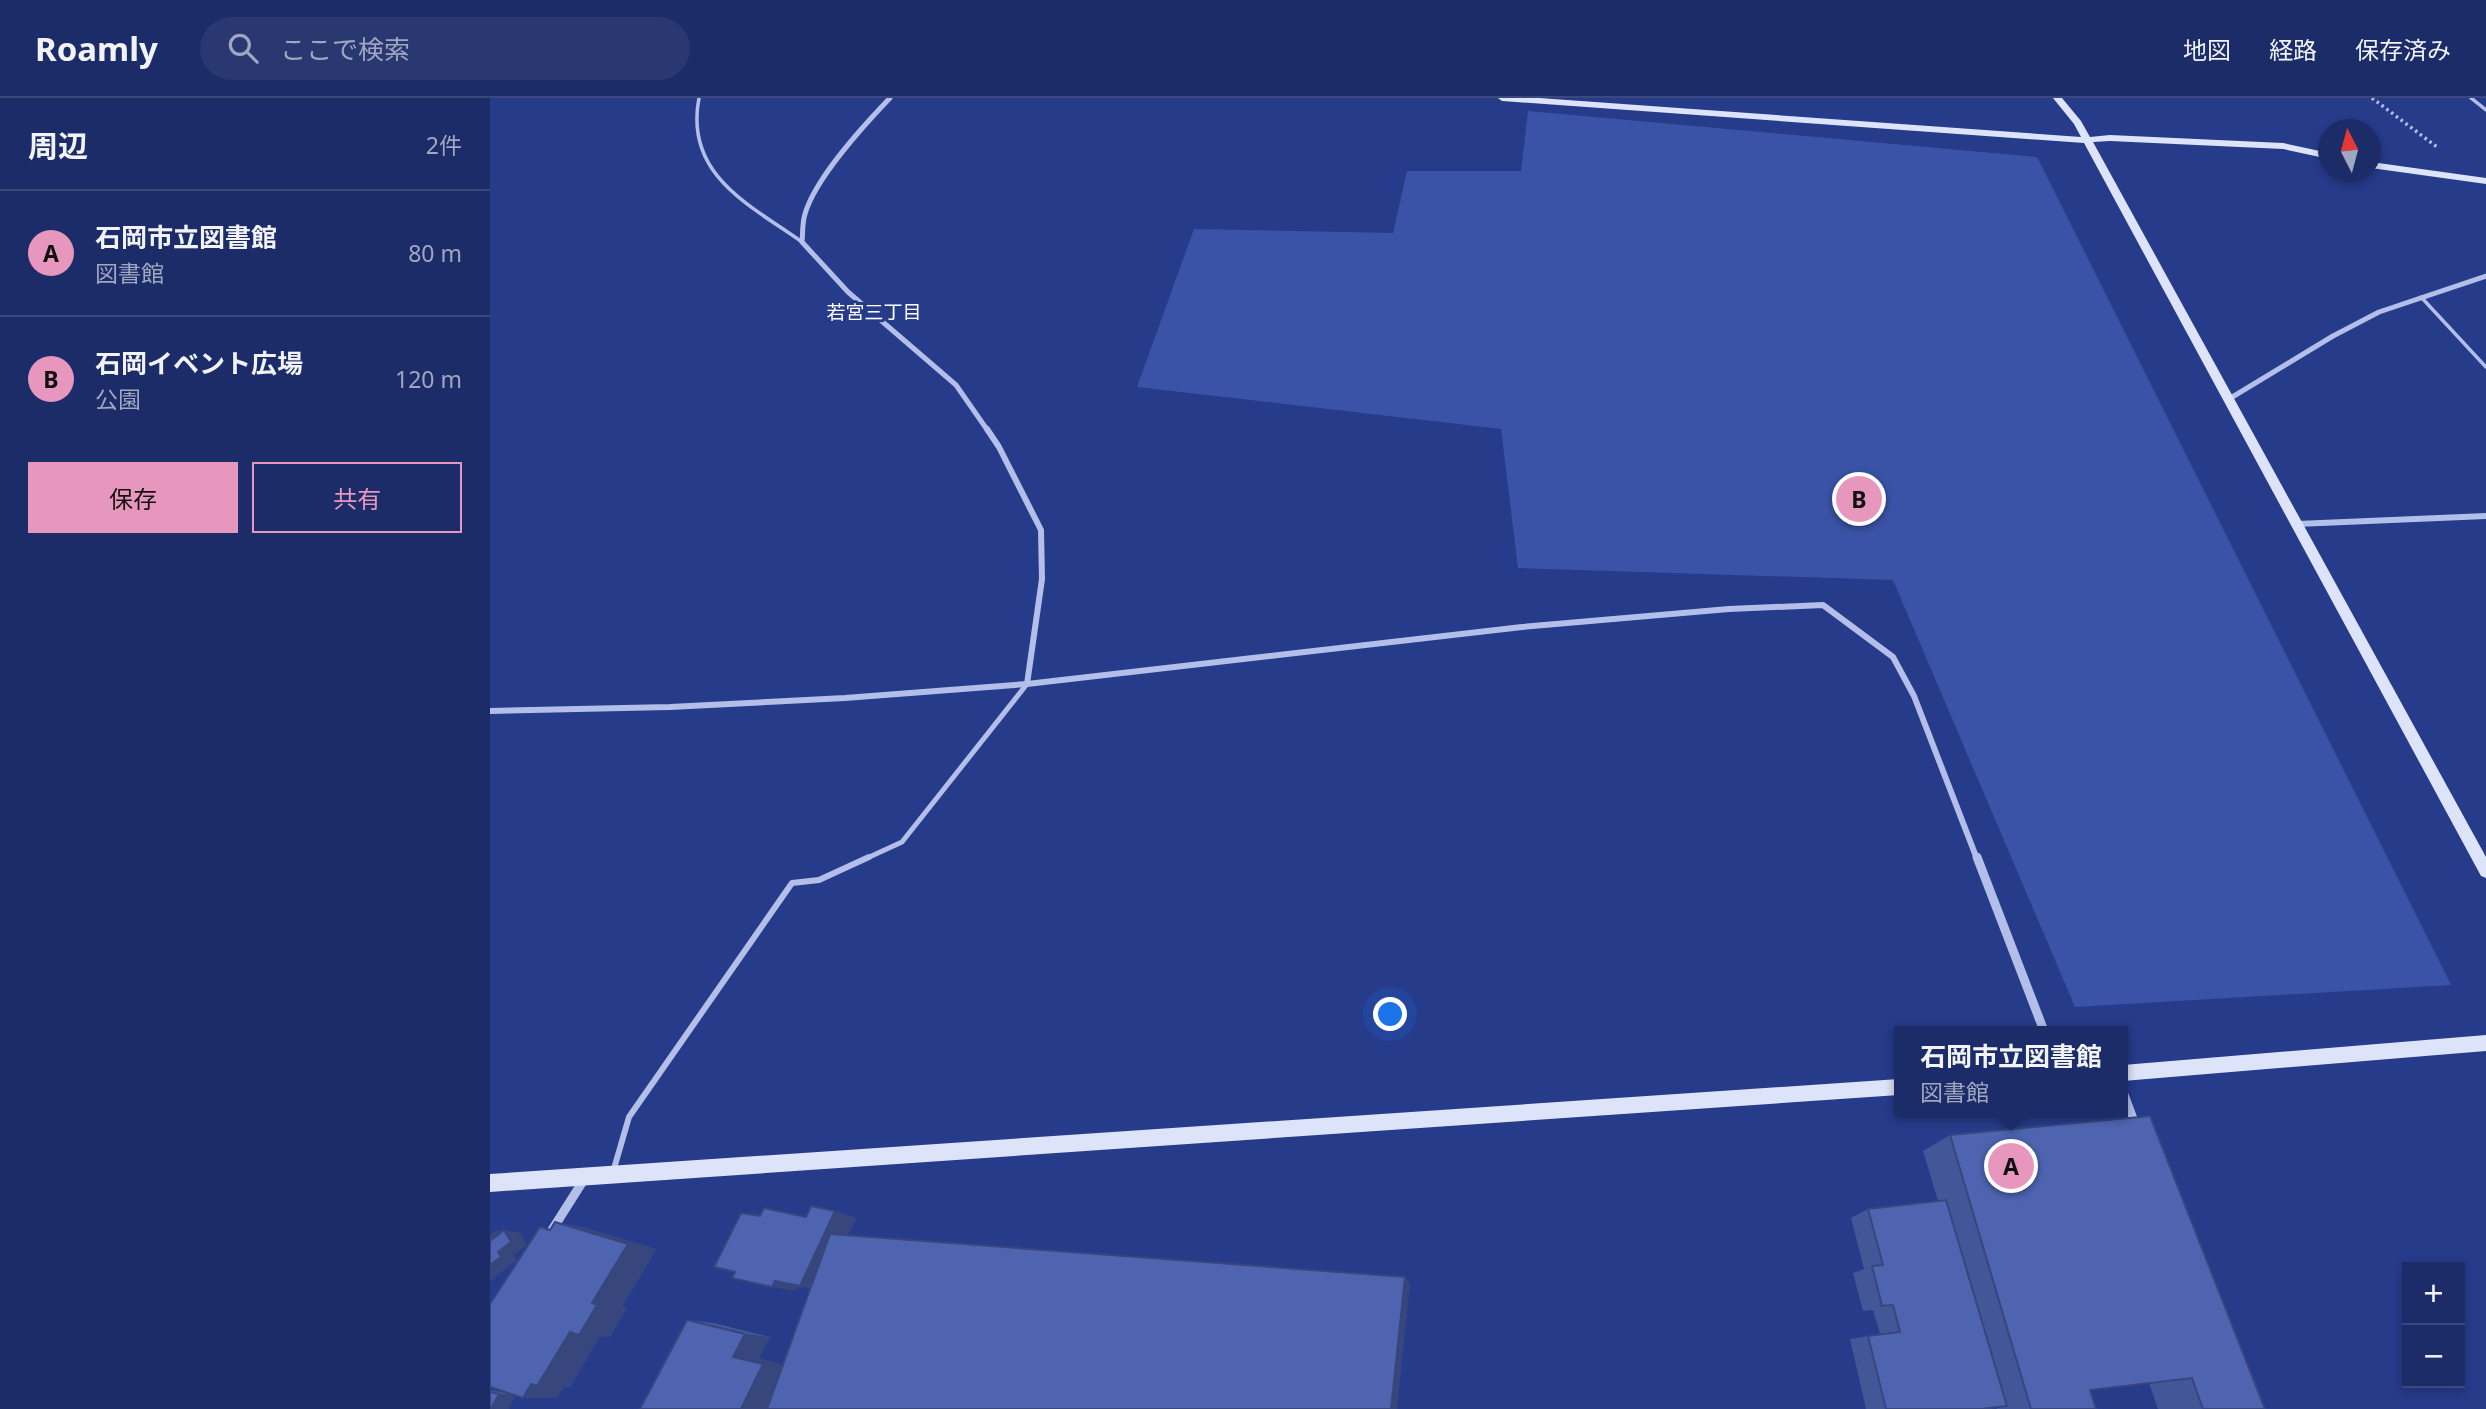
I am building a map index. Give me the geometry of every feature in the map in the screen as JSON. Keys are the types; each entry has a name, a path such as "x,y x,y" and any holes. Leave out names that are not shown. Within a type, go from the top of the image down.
{"street":[{"path":"890,98 832,169 805,213 803,242 848,292 956,386 999,447 1041,530 1042,579 1027,684"},
{"path":"1502,98 2085,140 2110,138 2283,146 2318,154"},
{"path":"2057,98 2078,123 2486,871"},
{"path":"2381,165 2486,181"},
{"path":"2229,399 2333,336 2379,312 2486,276"},
{"path":"2297,524 2486,516"},
{"path":"490,711 845,698 1027,684 1522,627 1729,608 1823,605 1893,657 1914,696 2042,1026"},
{"path":"2128,1073 2486,1043"},
{"path":"490,1183 1894,1087"},
{"path":"2128,1105 2138,1130"},
{"path":"549,1235 586,1177"}],"lane":[{"path":"699,98 695,131 709,163 725,187 803,242"},
{"path":"2471,98 2486,110"},
{"path":"2421,297 2486,367"},
{"path":"612,1175 629,1117 792,883 819,880 902,842 1027,684"}],"path":[{"path":"2372,98 2438,148"}],"shaded area":[{"path":"1528,111 2037,157 2451,985 2075,1007 1893,580 1518,568 1501,429 1137,387 1194,229 1393,233 1407,171 1521,171"}],"building":[{"path":"2150,1116 2265,1409 2203,1409 2192,1378 2090,1390 2096,1409 2031,1409 1950,1135"},
{"path":"1946,1200 2007,1406 1982,1409 1886,1409 1868,1336 1900,1332 1893,1305 1882,1306 1872,1266 1883,1265 1868,1209"},
{"path":"811,1206 835,1211 800,1286 775,1281 772,1287 732,1278 735,1272 714,1267 741,1213 760,1216 764,1208 806,1217"},
{"path":"555,1222 628,1244 592,1303 597,1305 579,1335 570,1332 537,1386 531,1384 523,1398 490,1387 490,1304 540,1227 550,1230"},
{"path":"504,1230 511,1242 498,1252 501,1257 490,1265 490,1241"},
{"path":"830,1234 1405,1277 1391,1409 767,1409"},
{"path":"687,1320 745,1334 733,1357 763,1364 741,1409 640,1409"},
{"path":"490,1392 499,1394 491,1409 490,1409"}],"place":[{"name":"石岡イベント広場","path":"1859,499"},
{"name":"石岡市立図書館","path":"2011,1166"}],"district":[{"name":"若宮三丁目","path":"874,312"}]}
